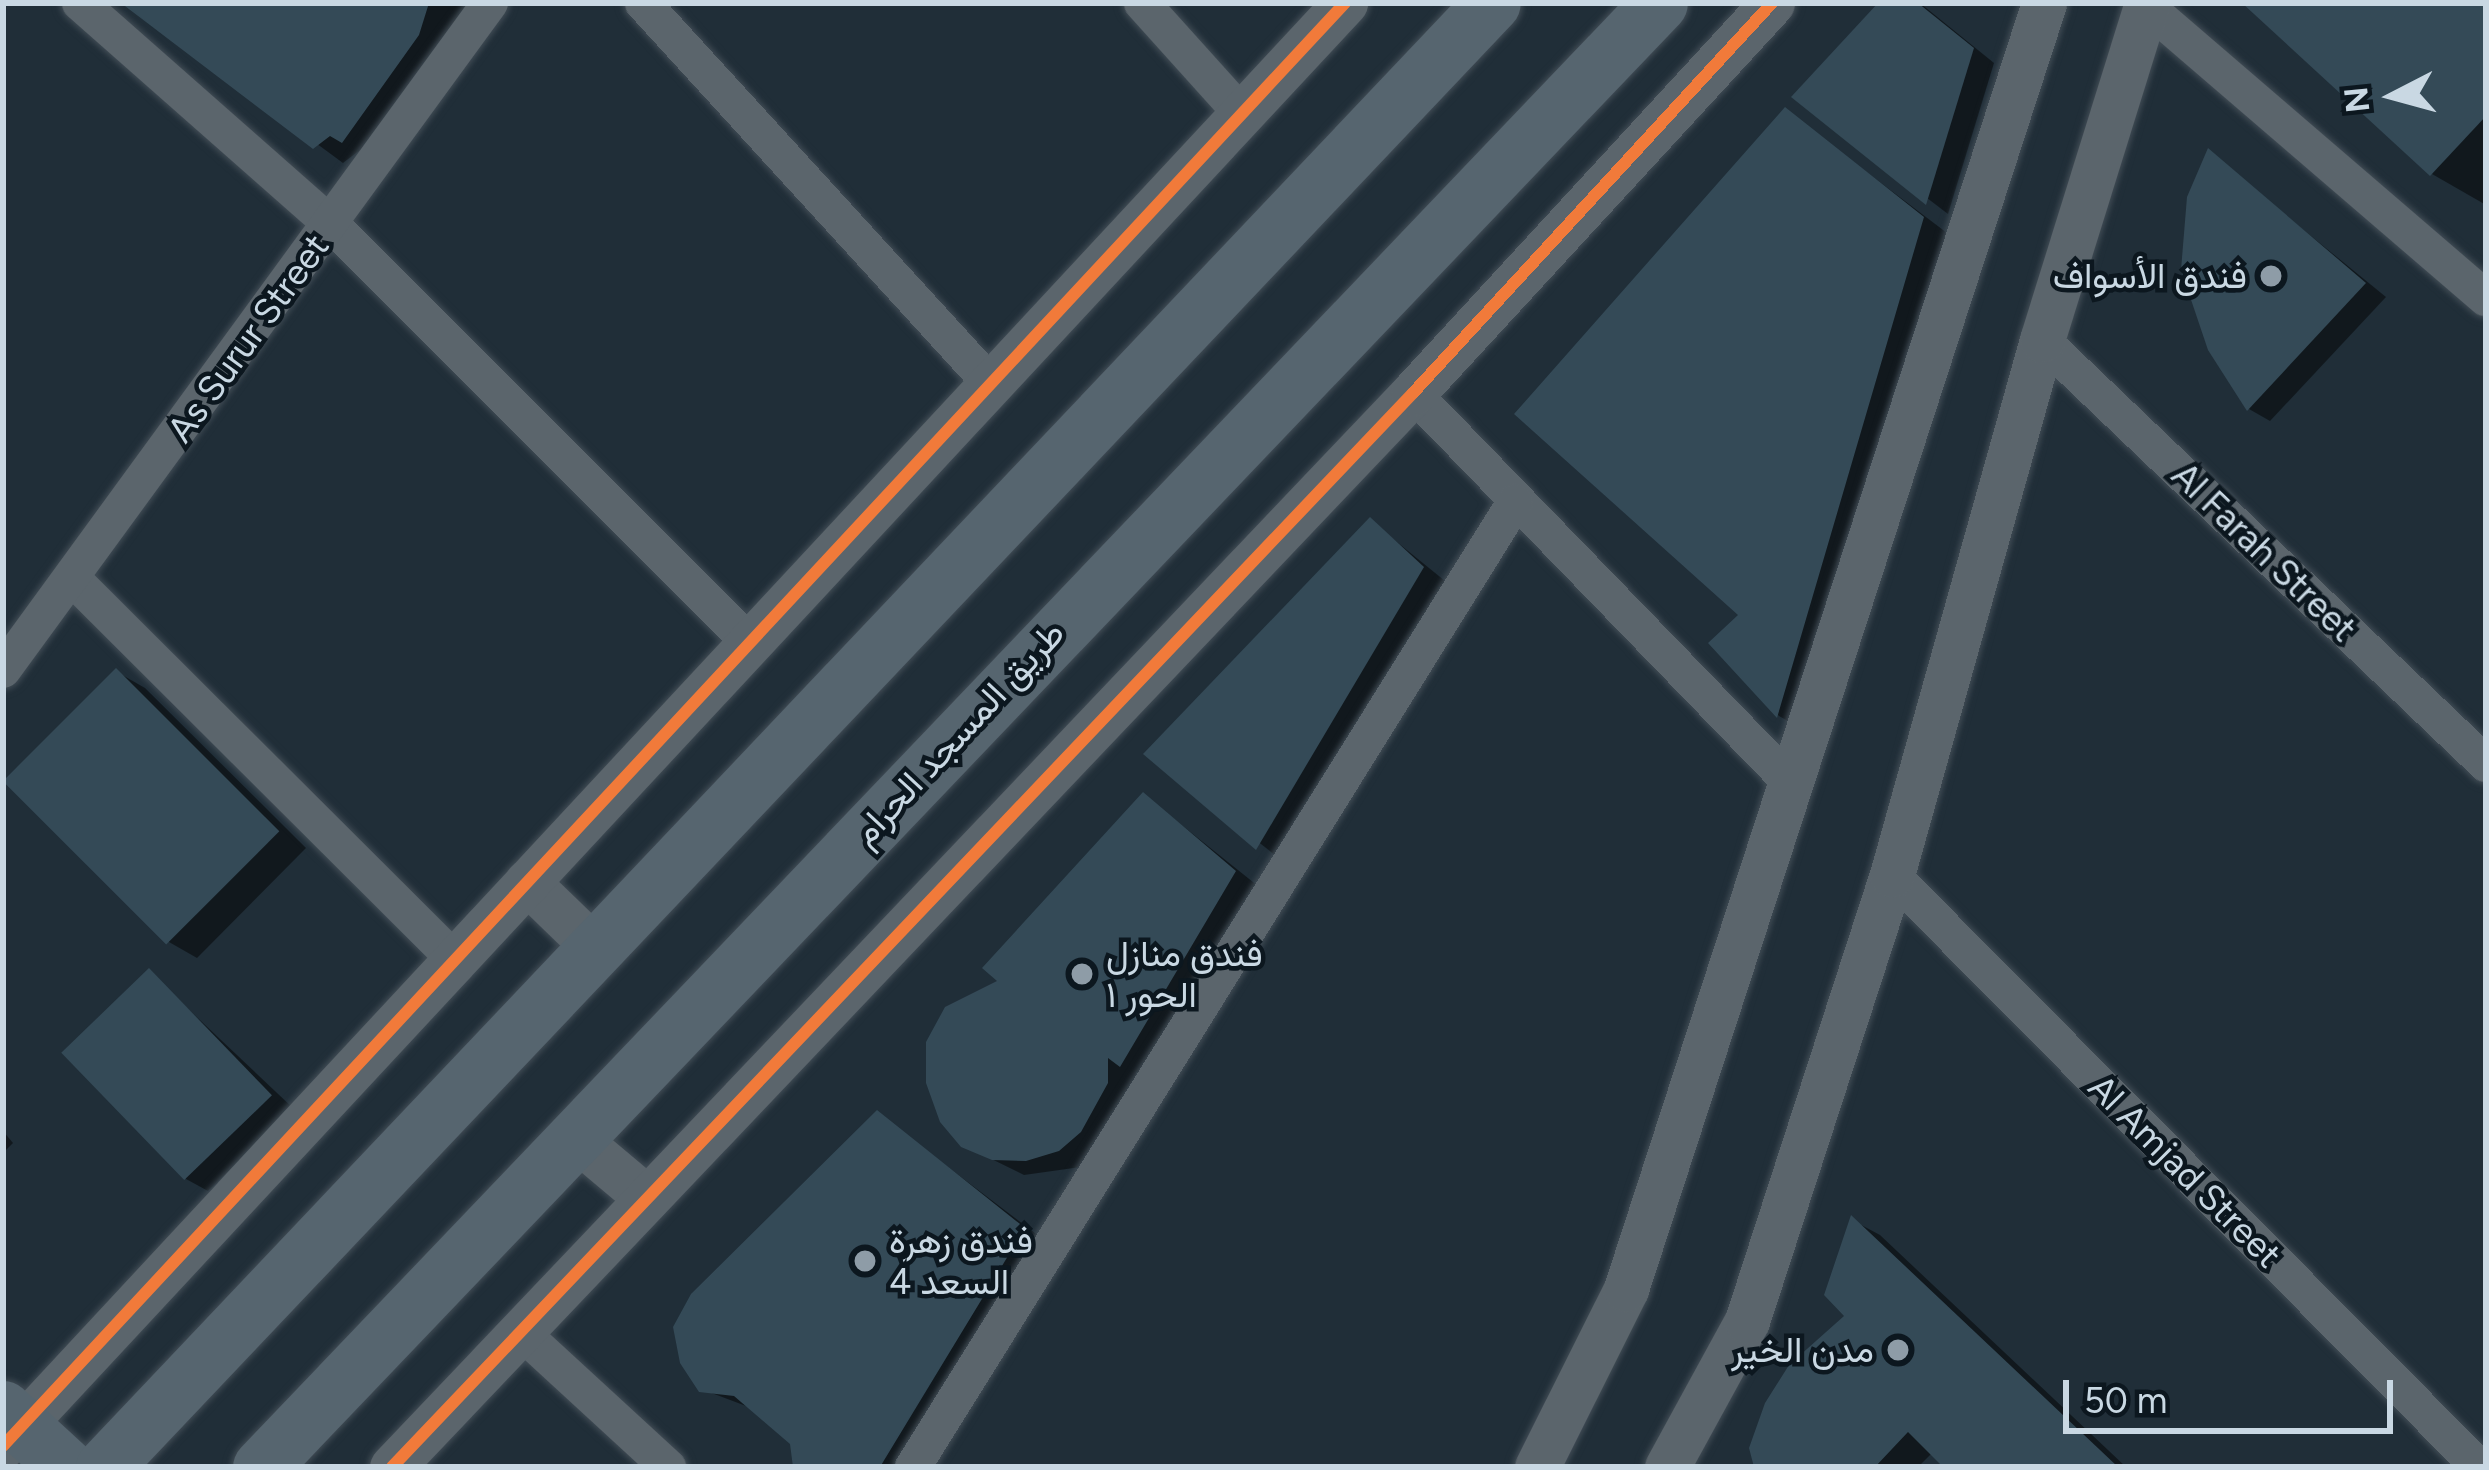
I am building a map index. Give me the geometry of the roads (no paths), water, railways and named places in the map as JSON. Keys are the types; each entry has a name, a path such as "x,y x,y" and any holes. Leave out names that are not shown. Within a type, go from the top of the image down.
{"main road":[{"path":"104,1467 1492,3"},
{"name":"طريق المسجد الحرام","path":"261,1467 579,1141 958,731 1658,3"},
{"path":"9,1427 66,1467"}],"street":[{"path":"80,3 331,224 750,643"},
{"name":"As Surur Street","path":"3,670 490,3"},
{"path":"643,3 991,384"},
{"path":"1142,3 1242,114"},
{"path":"9,1427 455,960 1345,3"},
{"path":"392,1467 1413,393 1772,3"},
{"path":"1537,1467 1626,1288 2044,3"},
{"path":"1667,1467 1747,1321 1892,875 2042,340 2146,4 2486,298"},
{"name":"Al Farah Street","path":"2042,340 2486,764"},
{"path":"1413,393 1791,783"},
{"path":"913,1467 1515,502"},
{"path":"73,579 455,960"},
{"name":"Al Amjad Street","path":"1892,875 2479,1464"},
{"path":"527,882 596,948"},
{"path":"579,1141 647,1198"},
{"path":"521,1332 668,1467"}],"place":[{"name":"فندق الأسواف","path":"2271,276"},
{"name":"فندق منازل الحور ١","path":"1082,974"},
{"name":"فندق زهرة السعد 4","path":"865,1261"},
{"name":"مدن الخير","path":"1898,1350"}]}
